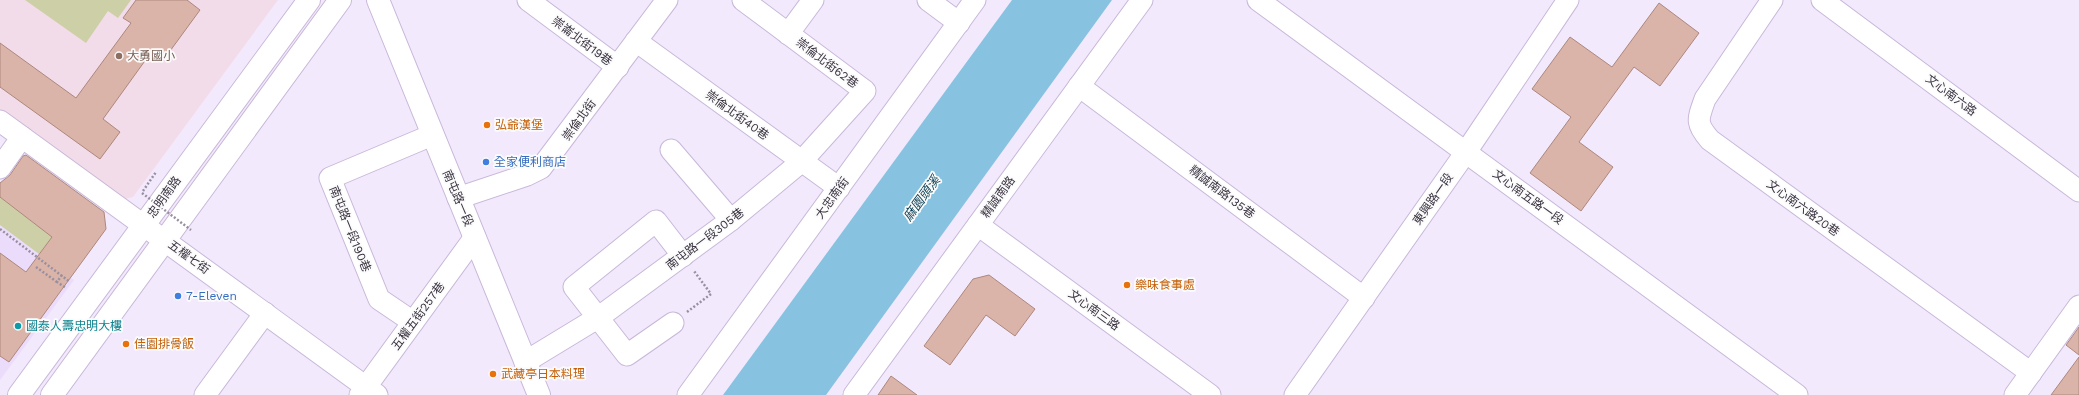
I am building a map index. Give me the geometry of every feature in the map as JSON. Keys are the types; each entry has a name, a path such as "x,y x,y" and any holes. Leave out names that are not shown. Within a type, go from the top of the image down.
{"main road":[{"name":"忠明南路","path":"20,395 308,0"},
{"path":"52,395 340,0"},
{"name":"南屯路一段","path":"378,0 539,395"}],"street":[{"name":"崇崙北街19巷","path":"528,0 618,67"},
{"name":"崇倫北街","path":"458,198 527,175 541,168 667,0"},
{"name":"崇倫北街62巷","path":"743,0 865,92"},
{"name":"崇倫北街62巷","path":"788,34 813,0"},
{"path":"928,0 959,23"},
{"name":"大忠南街","path":"688,395 975,0"},
{"name":"精誠南路","path":"854,395 1142,0"},
{"name":"文心南五路一段","path":"1258,0 1797,395"},
{"name":"東興路一段","path":"1295,395 1466,152 1568,0"},
{"name":"文心南六路20巷","path":"1772,0 1705,99 1699,116 1699,129 1710,140 2031,373"},
{"name":"文心南六路","path":"1822,0 2079,190"},
{"name":"崇倫北街40巷","path":"636,41 839,188"},
{"name":"精誠南路135巷","path":"1079,86 1364,298"},
{"name":"南屯路一段305巷","path":"525,362 599,317 731,220 802,162 865,92"},
{"name":"五權七街","path":"0,121 265,313 368,392"},
{"name":"南屯路一段190巷","path":"413,322 379,299 330,178 432,135"},
{"path":"0,168 22,137"},
{"path":"671,150 731,220"},
{"path":"673,323 627,355 599,317 574,287 656,221 683,256"},
{"name":"文心南三路","path":"978,225 1210,395"},
{"name":"五權五街257巷","path":"368,392 413,322 475,237"},
{"path":"2015,395 2079,306"},
{"path":"205,395 265,313"}],"path":[{"path":"156,172 142,193 191,230"},
{"path":"0,229 70,282"},
{"path":"673,323 711,294 683,256"},
{"path":"36,267 66,288"},
{"path":"58,282 62,275"}],"shaded area":[{"name":"大勇國小","path":"0,0 278,0 133,197 121,200 0,111"},
{"path":"0,197 42,229 56,232 39,254 74,280 0,380"}],"green space":[{"path":"25,0 131,0 118,18 108,11 86,43"},
{"path":"0,197 42,229 58,230 39,254 0,225"}],"water":[{"name":"麻園頭溪","path":"1012,0 1112,0 826,395 723,395"}],"building":[{"path":"136,0 187,0 200,10 162,62 152,55 149,59 147,58 103,119 120,132 100,159 0,87 0,43 76,98 131,23 123,18"},
{"path":"1659,3 1699,33 1660,86 1634,67 1579,142 1613,167 1581,211 1530,173 1571,117 1532,89 1570,37 1612,67"},
{"path":"26,155 104,212 106,229 9,362 0,356 0,253 26,272 52,237 0,197 0,183 10,175 23,156"},
{"path":"989,275 1035,309 1015,336 986,315 950,365 924,346 973,279"},
{"path":"2079,327 2079,355 2066,345"},
{"path":"2079,357 2079,395 2051,395"},
{"path":"891,376 917,395 878,395"}],"place":[{"name":"大勇國小","path":"119,56"},
{"name":"弘爺漢堡","path":"487,125"},
{"name":"全家便利商店","path":"486,162"},
{"name":"樂味食事處","path":"1127,285"},
{"name":"7-Eleven","path":"178,296"},
{"name":"國泰人壽忠明大樓","path":"18,326"},
{"name":"佳園排骨飯","path":"126,344"},
{"name":"武藏亭日本料理","path":"493,374"}]}
